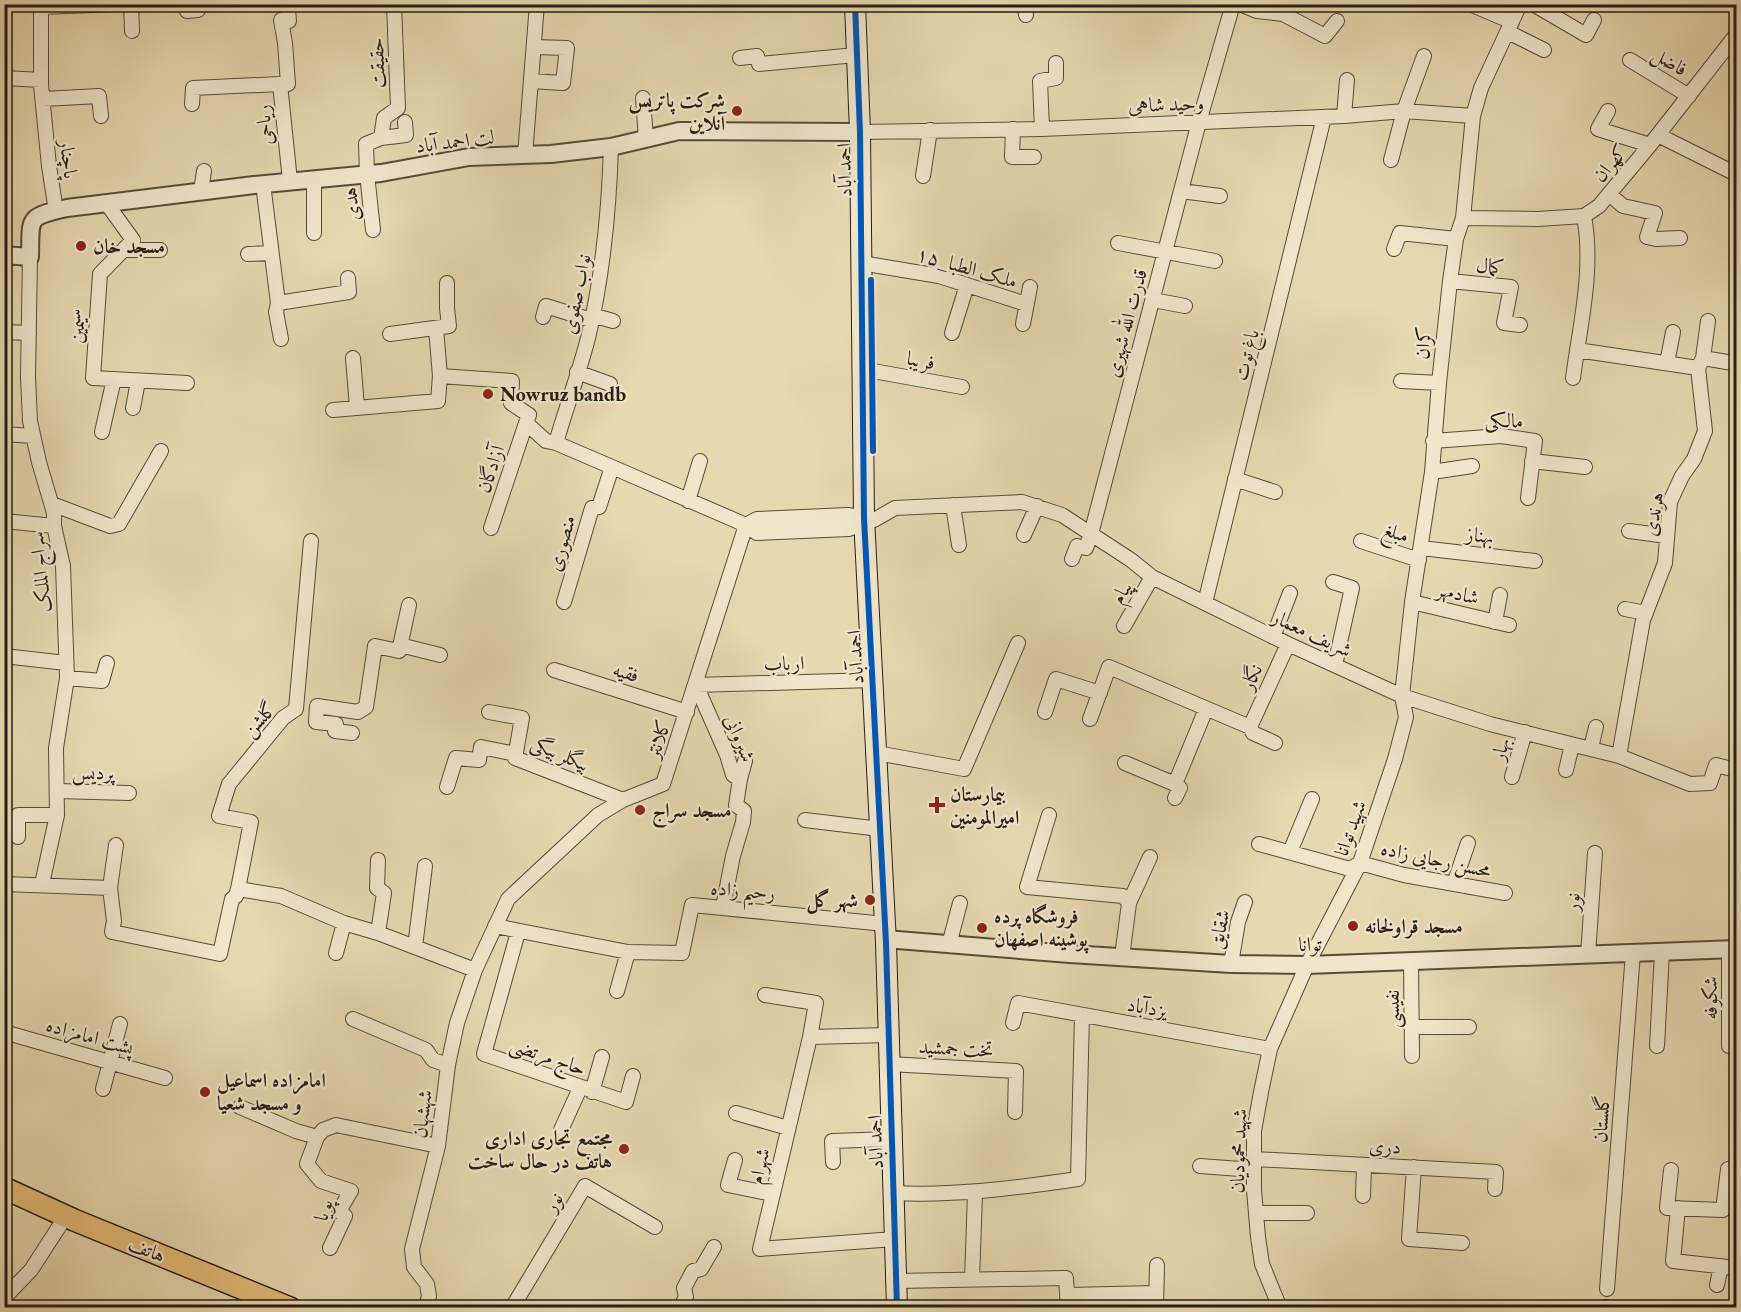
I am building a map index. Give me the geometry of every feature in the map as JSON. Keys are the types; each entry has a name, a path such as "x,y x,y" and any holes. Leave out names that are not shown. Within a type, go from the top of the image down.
{"main road":[{"name":"احمد آباد","path":"855,4 856,55 863,132"},
{"name":"احمد آباد","path":"863,4 867,520 873,680 880,754 880,829 888,934 889,1035 893,1065 891,1139 898,1193 895,1239 906,1308"},
{"name":"احمد آباد","path":"866,263 873,370 867,520 880,754 898,1193 901,1281 897,1308"},
{"name":"هاتف","path":"4,1188 66,1216 290,1308"}],"street":[{"path":"41,6 118,4"},
{"path":"132,4 132,31"},
{"name":"حقیقت","path":"367,174 366,144 381,138 384,118 398,108 394,4"},
{"path":"525,155 537,4"},
{"name":"قدرت الله شهیری","path":"1091,534 1199,122 1233,4"},
{"path":"1240,4 1257,11 1283,14 1325,36 1337,21"},
{"path":"1470,4 1544,50"},
{"name":"کران","path":"1402,696 1412,602 1432,472 1438,383 1450,281 1456,239 1464,218 1473,116 1481,88 1520,4"},
{"path":"1533,4 1586,35 1594,20"},
{"name":"پاچنار","path":"41,6 41,81 56,211"},
{"name":"ریاحی","path":"288,9 289,21 281,20 288,84 280,84 290,181"},
{"name":"کهران","path":"1584,216 1599,206 1737,35"},
{"path":"531,81 563,83 567,48 534,47"},
{"path":"1725,50 1737,58"},
{"path":"740,58 757,56 759,64 856,55"},
{"path":"1391,160 1404,111 1424,56"},
{"name":"فاضل","path":"1630,60 1689,96"},
{"path":"1042,129 1040,81 1056,78 1056,63"},
{"path":"4,78 41,81"},
{"path":"1344,116 1347,80"},
{"path":"192,104 193,88 280,84"},
{"path":"43,99 99,96 101,116"},
{"path":"643,98 646,139"},
{"name":"وحید شاهی","path":"863,132 1042,129 1324,117 1404,111 1473,116"},
{"path":"1608,111 1598,129 1654,140 1737,174"},
{"name":"باغ توت","path":"1205,603 1324,117"},
{"path":"381,138 406,135 405,122"},
{"path":"1013,129 1012,158 1034,157"},
{"path":"923,176 930,130"},
{"name":"لت احمد آباد","path":"56,211 201,191 367,174 469,157 525,155 611,147 679,131 863,132"},
{"name":"نواب صفوی","path":"556,443 592,317 609,212 611,147"},
{"path":"201,191 204,171"},
{"name":"هدی","path":"367,174 373,230"},
{"path":"314,179 314,233"},
{"path":"263,184 278,303 276,312 281,339"},
{"path":"1182,191 1220,196"},
{"path":"1609,194 1623,206 1655,213 1647,237 1680,238"},
{"path":"107,204 133,240 124,249"},
{"path":"4,255 30,257 30,224 42,213 56,211"},
{"path":"1464,218 1538,219 1584,216 1587,233 1587,272 1573,378"},
{"path":"1394,249 1400,233 1456,239"},
{"path":"1118,243 1166,250 1215,261"},
{"path":"124,249 160,250"},
{"name":"سیمین","path":"124,249 100,274 93,378 187,383"},
{"path":"248,254 270,253"},
{"name":"سراج الملک","path":"30,257 30,421 52,504 54,526 63,566 67,678 56,748 57,815 42,884"},
{"name":"۱۵_ملک الطبا","path":"866,263 939,276 1026,304"},
{"path":"278,303 350,292 348,278"},
{"name":"کمال","path":"1450,281 1511,287 1504,323 1520,325"},
{"path":"390,334 449,326 447,283"},
{"path":"952,333 967,285"},
{"path":"1023,324 1030,286"},
{"path":"1153,300 1185,306"},
{"path":"543,317 546,306 613,321"},
{"name":"هرندی","path":"1619,756 1646,613 1665,563 1670,502 1682,476 1694,459 1705,430 1701,363 1708,321"},
{"path":"333,410 438,401 440,376 436,328"},
{"path":"4,332 29,333"},
{"path":"1667,363 1673,332"},
{"path":"1577,350 1667,363 1733,363"},
{"path":"353,358 357,407"},
{"name":"فریبا","path":"873,370 962,387"},
{"path":"577,372 610,384"},
{"path":"440,376 512,381 511,403 529,415 526,423 546,441 556,443 746,525 757,519 848,515 867,520"},
{"path":"102,432 114,380"},
{"path":"133,408 138,381"},
{"path":"1401,381 1438,383"},
{"name":"آزادگان","path":"491,528 526,423"},
{"path":"4,434 33,436"},
{"name":"مالکی","path":"1433,441 1501,436 1535,441 1532,461"},
{"path":"52,504 110,526 119,524 161,451"},
{"path":"688,501 700,460"},
{"path":"1528,498 1532,461 1585,467"},
{"path":"1432,472 1472,466"},
{"name":"منصوری","path":"564,602 592,508 599,507 612,467"},
{"path":"1235,480 1275,492"},
{"name":"شریف معمار","path":"867,520 895,508 1022,502 1037,506 1062,515 1152,577 1273,637 1402,696 1490,724 1619,756 1690,784 1710,783 1716,765 1737,770"},
{"path":"953,505 959,545"},
{"path":"1024,536 1037,506"},
{"path":"4,521 54,526"},
{"name":"کلانتر","path":"495,927 508,899 598,815 622,800 663,784 746,525"},
{"path":"1629,531 1667,536"},
{"path":"1072,559 1077,546 1086,548 1091,534"},
{"name":"گلشن","path":"110,888 114,921 112,932 220,954 232,899 236,896 238,889 251,822 219,816 229,784 283,718 296,709 311,541"},
{"name":"مبلغ","path":"1361,541 1420,554"},
{"name":"بهناز","path":"1420,554 1535,561"},
{"name":"پیام","path":"1124,626 1152,577"},
{"path":"1333,582 1352,588 1335,665"},
{"path":"1273,637 1290,593"},
{"name":"شادمهر","path":"1412,602 1502,623 1500,595"},
{"path":"352,733 335,731 336,724 316,722 317,706 358,712 366,707 375,646 399,651 409,605"},
{"path":"1625,609 1646,613"},
{"path":"880,754 964,769 1018,643"},
{"name":"نگار","path":"1250,727 1288,644"},
{"path":"400,645 440,655"},
{"path":"5,659 66,663"},
{"path":"67,678 102,681 106,663"},
{"path":"1090,719 1109,668 1250,727 1253,733 1275,743"},
{"name":"فقیه","path":"554,670 687,712"},
{"path":"1045,712 1056,679 1100,693"},
{"name":"ارباب","path":"696,685 873,680"},
{"name":"شیروانی","path":"696,685 728,754 732,775 740,779 736,805 744,811 723,907"},
{"name":"شهید توانا","path":"1307,965 1360,863 1395,759 1406,717 1402,696"},
{"path":"296,709 317,711"},
{"path":"1125,763 1175,791 1206,709"},
{"name":"بیگلر بیگی","path":"489,712 522,718 515,758 622,800"},
{"path":"1591,748 1596,727"},
{"name":"بهار","path":"1512,777 1525,732"},
{"path":"1566,770 1572,745"},
{"path":"447,787 456,758 479,760 481,747 516,754"},
{"path":"740,779 745,761"},
{"name":"پردیس","path":"57,791 129,793"},
{"path":"1290,852 1312,799"},
{"path":"18,837 18,815 57,815"},
{"path":"1049,815 1028,887 1123,896 1129,903"},
{"path":"805,820 880,829"},
{"path":"1462,889 1468,843"},
{"name":"محسن رجایی زاده","path":"1259,844 1350,869 1360,863 1462,889 1504,893"},
{"path":"4,884 110,888 116,845"},
{"name":"نور","path":"1588,955 1595,853"},
{"path":"1122,957 1129,903 1150,857"},
{"path":"378,860 376,888 384,893 378,933"},
{"path":"415,947 425,866"},
{"path":"238,889 281,896 344,923 378,933 475,970"},
{"name":"شقایق","path":"1232,964 1238,922 1245,902"},
{"path":"949,945 960,903"},
{"name":"رحیم زاده","path":"495,927 628,952 682,953 692,905 723,907 888,934"},
{"path":"336,953 344,923"},
{"name":"شهشهان","path":"426,1308 429,1296 426,1284 414,1267 412,1249 438,1146 448,1065 457,1023 475,970 495,927"},
{"name":"حاج مرتضی","path":"518,932 484,1054 626,1102 633,1076"},
{"name":"توانا","path":"888,934 949,945 1232,964 1307,965 1411,962 1733,949"},
{"name":"شکوفه","path":"1729,1046 1733,949"},
{"path":"617,991 628,952"},
{"path":"1657,1046 1662,952"},
{"name":"گلستان","path":"1607,1288 1633,953"},
{"name":"نفیسی","path":"1411,962 1412,1056"},
{"name":"شهید محمودیان","path":"1280,1308 1262,1264 1256,1213 1254,1131 1270,1050 1307,965"},
{"name":"شهرام","path":"765,995 816,1003 760,1248 895,1239"},
{"name":"یزدآباد","path":"1013,1023 1018,1003 1270,1050"},
{"path":"898,1193 975,1193 1078,1179 1082,1015"},
{"path":"353,1019 426,1050 433,1060 448,1065"},
{"path":"103,1089 120,1024"},
{"path":"1412,1027 1469,1027"},
{"name":"پشت امامزاده","path":"4,1032 165,1078"},
{"path":"810,1037 889,1035"},
{"path":"561,1130 586,1090 602,1057"},
{"name":"تخت جمشید","path":"893,1065 1016,1071 1016,1112"},
{"path":"240,1107 316,1137 323,1130 336,1125 438,1146"},
{"path":"736,1113 788,1128"},
{"name":"پویا","path":"316,1137 307,1164 321,1181 351,1191 339,1211 345,1216 330,1248"},
{"path":"832,1162 832,1141 891,1139"},
{"path":"735,1160 728,1185 772,1194"},
{"path":"1363,1196 1364,1165"},
{"name":"دری","path":"1200,1166 1364,1165 1496,1172 1495,1189"},
{"path":"1414,1167 1409,1239 1462,1243"},
{"path":"1671,1170 1667,1208 1723,1210 1728,1168"},
{"name":"نور","path":"512,1308 585,1186 655,1227"},
{"path":"972,1280 975,1193"},
{"path":"1678,1208 1673,1261 1737,1269"},
{"path":"1256,1213 1306,1213"},
{"path":"14,1308 4,1300 31,1270 66,1216"},
{"path":"680,1308 686,1297 684,1288 693,1270 700,1269 714,1247"},
{"path":"901,1281 1066,1278 1068,1301 1156,1300 1157,1265"},
{"path":"1717,1285 1721,1266"}],"cycle path":[{"path":"855,4 860,132 864,518 886,943 897,1308"},
{"path":"871,280 873,451"}],"place":[{"name":"شرکت پاتریس آنلاین","path":"737,111"},
{"name":"مسجد خان","path":"81,246"},
{"name":"Nowruz bandb","path":"488,394"},
{"name":"بیمارستان امیرالمومنین","path":"937,805"},
{"name":"مسجد سراج","path":"640,810"},
{"name":"شهر گل","path":"870,900"},
{"name":"مسجد قراولخانه","path":"1353,926"},
{"name":"فروشگاه پرده پوشینه اصفهان","path":"982,928"},
{"name":"امامزاده اسماعیل و مسجد شعیا","path":"205,1092"},
{"name":"مجتمع تجاری اداری هاتف در حال ساخت","path":"624,1149"}]}
